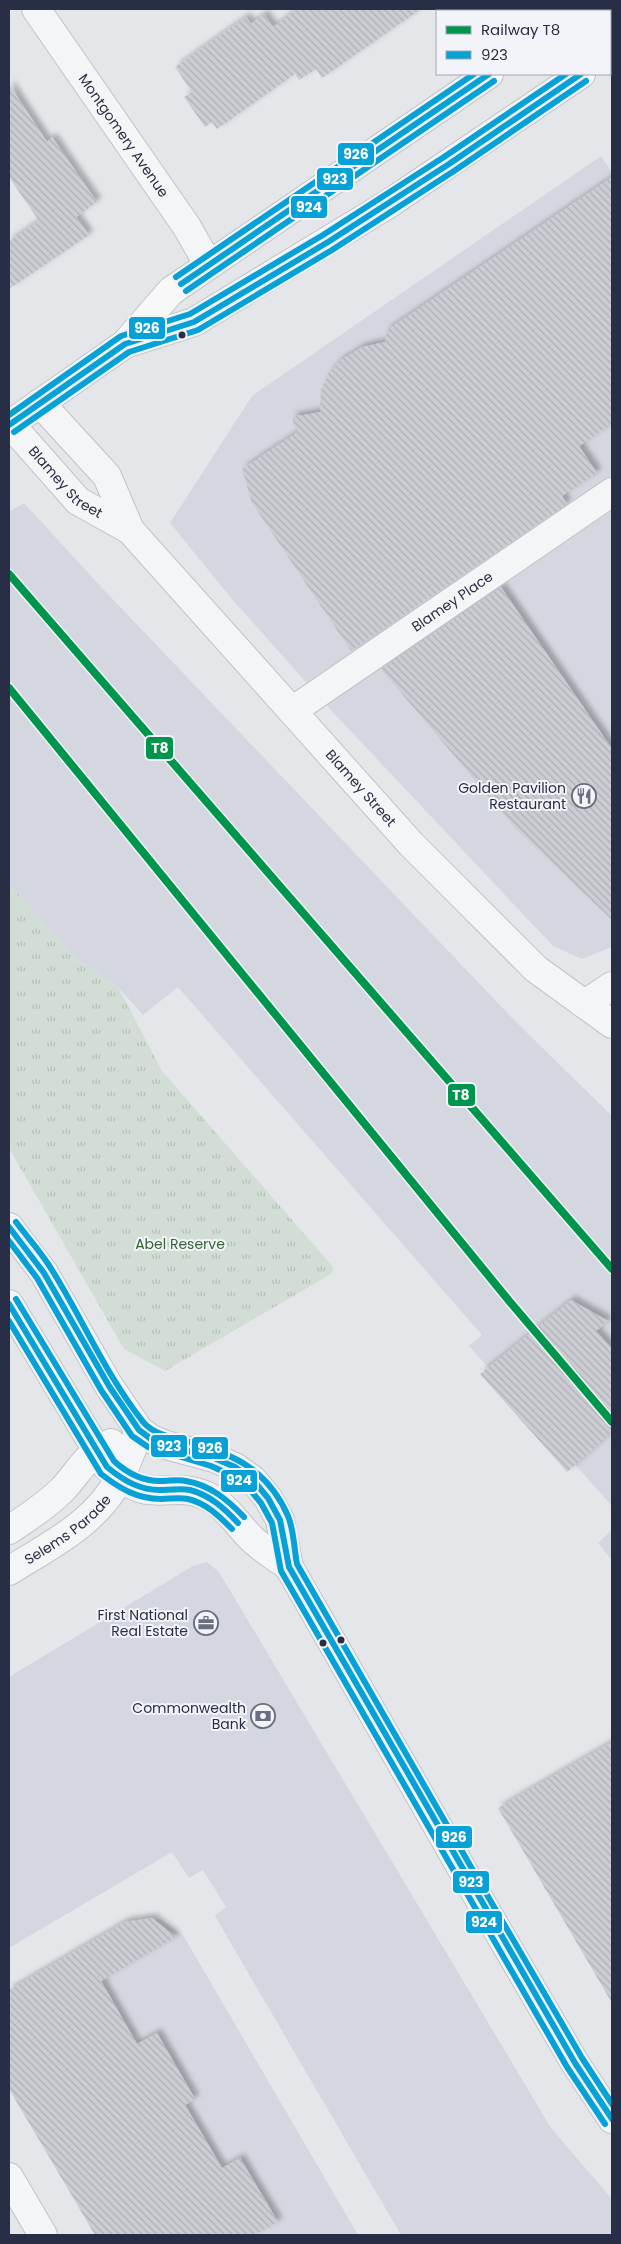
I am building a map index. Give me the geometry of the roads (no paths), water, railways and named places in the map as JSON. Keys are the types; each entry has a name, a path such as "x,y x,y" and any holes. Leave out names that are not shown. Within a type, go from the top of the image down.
{"main road":[{"path":"9,425 125,344 171,291 487,75"},
{"path":"125,344 194,322 390,203 580,75"}],"street":[{"name":"Montgomery Avenue","path":"36,9 187,227 208,264"},
{"name":"Blamey Street","path":"40,403 107,476 130,530 411,844 536,969 612,1024"},
{"name":"Blamey Street","path":"9,425 78,501 130,530"},
{"name":"Blamey Place","path":"292,711 612,492"},
{"path":"585,1004 612,986"},
{"path":"9,1227 44,1273 109,1386 139,1430 151,1439 166,1445 214,1458 235,1467 253,1480 268,1498 280,1520 289,1566 486,1912 575,2063 612,2119"},
{"path":"9,1304 95,1450 107,1467 120,1478 134,1486 147,1490 181,1489 208,1497 225,1509 250,1538 289,1566"},
{"path":"9,1530 46,1505 61,1491 95,1450 139,1430"},
{"name":"Selems Parade","path":"9,1571 70,1533 89,1518 120,1478 139,1430"},
{"path":"9,2177 43,2235"}],"rail line":[{"name":"T8","path":"9,574 612,1269"},
{"name":"T8","path":"9,688 510,1302 612,1422"}],"place":[{"name":"Golden Pavilion Restaurant","path":"584,796"},
{"name":"First National Real Estate","path":"206,1623"},
{"name":"Commonwealth Bank","path":"263,1716"}],"park label":[{"name":"Abel Reserve","path":"180,1244"}]}
